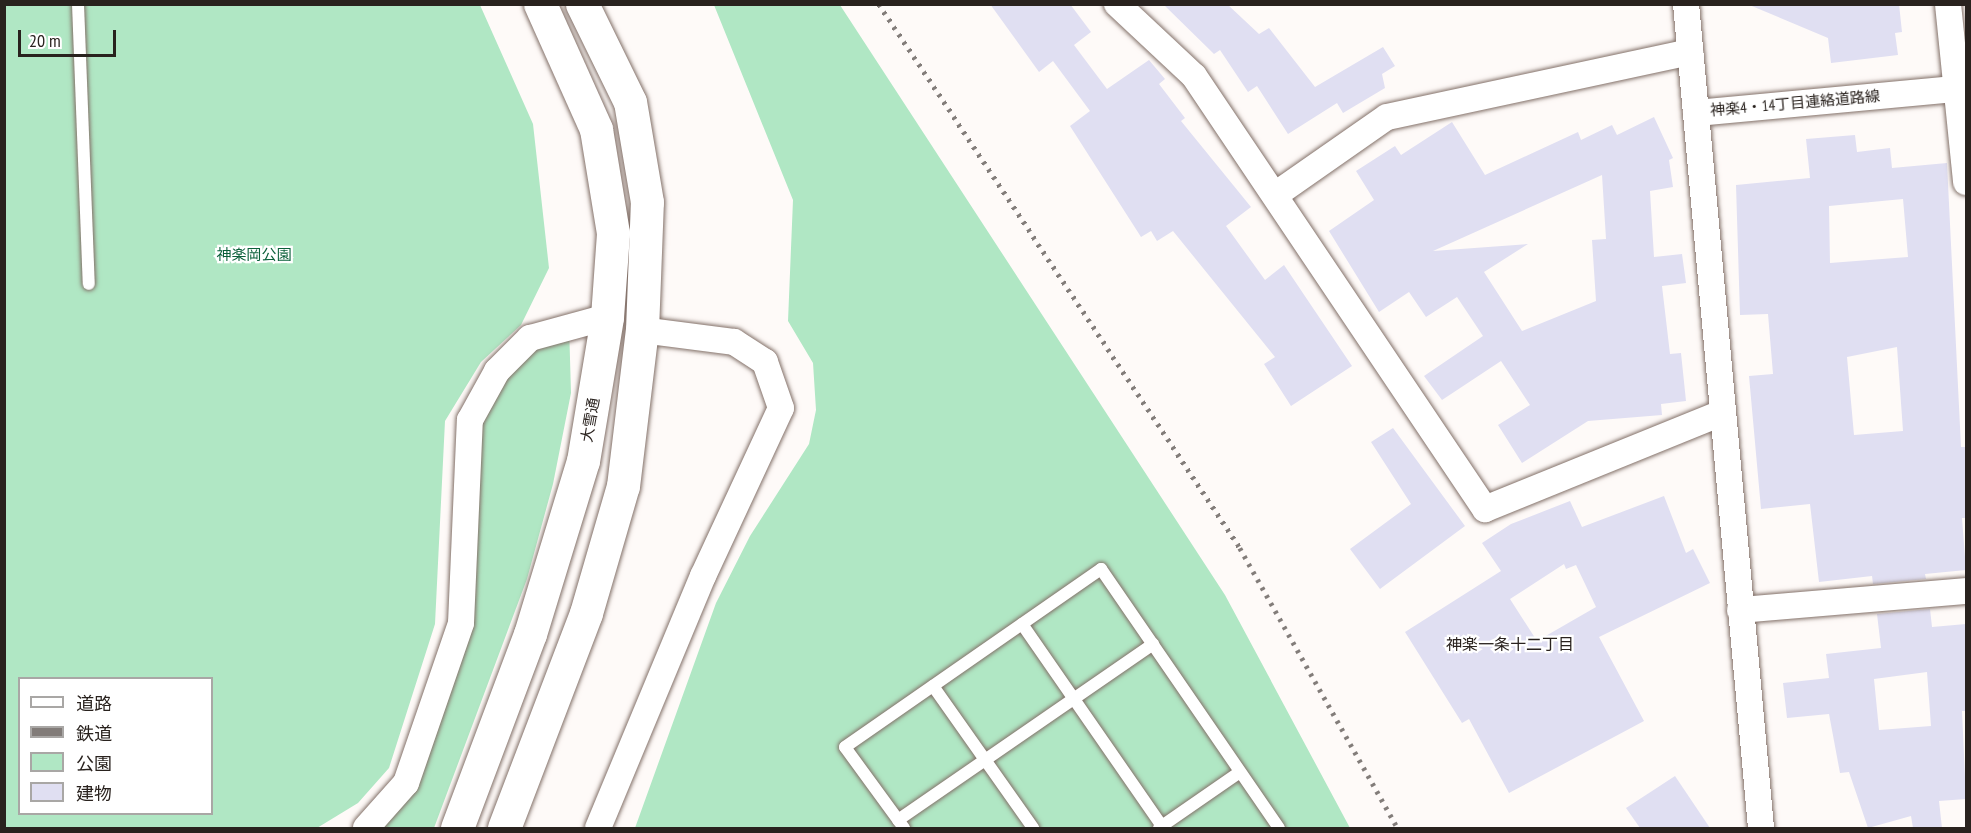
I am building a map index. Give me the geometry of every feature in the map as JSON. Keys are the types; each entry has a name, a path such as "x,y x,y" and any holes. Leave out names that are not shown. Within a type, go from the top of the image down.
{"main road":[{"name":"大雪通","path":"457,828 530,634 583,461 607,317 613,233 596,129 540,4"},
{"path":"504,828 586,614 623,486 642,330 647,202 630,102 582,4"}],"street":[{"path":"1117,4 1194,76 1485,509 1721,413"},
{"name":"神楽4・14丁目連絡道路線","path":"1686,4 1696,113 1962,88"},
{"path":"1948,4 1962,88 1966,182"},
{"path":"1275,195 1387,117 1690,52"},
{"path":"1696,113 1721,413 1761,828"},
{"path":"366,828 406,783 461,623 470,420 497,371 530,338 607,317"},
{"path":"598,828 703,576 781,408 765,362 734,342 642,330"},
{"path":"1740,610 1966,591"}],"lane":[{"path":"78,4 89,284"},
{"path":"1153,644 985,760 901,824 845,747 1101,569 1153,644 1240,772 1279,828"},
{"path":"1022,624 1161,828 1240,772"},
{"path":"933,686 1033,828"}],"green space":[{"name":"神楽岡公園","path":"5,5 480,5 533,124 549,268 521,325 481,362 445,421 435,624 389,768 358,803 317,828 5,828"},
{"path":"714,5 840,5 1225,595 1350,828 635,828 716,603 750,536 809,444 816,410 813,363 788,321 793,200"},
{"path":"569,324 571,393 553,484 527,579 434,828 366,828 406,783 461,623 470,420 497,371"}],"building":[{"path":"990,4 1070,4 1091,32 1074,45 1107,89 1149,60 1165,79 1159,84 1185,118 1181,121 1251,207 1226,226 1265,280 1284,265 1352,366 1291,406 1264,364 1275,357 1173,231 1157,241 1151,231 1141,237 1070,126 1090,111 1053,61 1039,72"},
{"path":"1163,4 1227,4 1259,34 1269,28 1315,87 1383,47 1395,66 1382,74 1385,88 1343,113 1337,103 1288,134 1257,86 1248,92 1220,50 1214,54"},
{"path":"1747,4 1899,4 1902,32 1895,33 1898,55 1831,63 1828,38"},
{"path":"1654,117 1673,158 1669,160 1673,187 1650,191 1654,257 1682,254 1686,283 1662,286 1670,354 1681,353 1686,401 1661,404 1662,415 1588,421 1522,463 1498,425 1530,405 1501,361 1442,400 1424,376 1483,336 1457,297 1426,317 1409,292 1379,312 1329,231 1374,200 1356,171 1395,146 1401,155 1452,122 1485,175 1578,132 1581,140 1612,125 1617,135","holes":["1602,175 1606,239 1592,240 1596,301 1522,331 1484,272 1528,244 1433,251"]},
{"path":"1855,135 1857,152 1890,148 1892,168 1947,163 1961,447 1966,447 1966,518 1962,518 1966,570 1925,574 1926,579 1873,584 1872,576 1819,582 1810,504 1761,509 1749,376 1773,374 1768,314 1740,315 1736,185 1810,178 1806,139","holes":["1903,199 1908,257 1830,263 1829,206","1897,347 1903,431 1854,435 1847,357"]},
{"path":"1393,428 1465,526 1380,589 1350,549 1411,504 1371,442"},
{"path":"1664,496 1686,553 1693,549 1710,583 1599,637 1644,721 1509,793 1469,719 1462,723 1405,632 1501,571 1482,543 1511,524 1570,501 1582,527","holes":["1564,564 1566,569 1576,565 1596,607 1537,641 1510,599"]},
{"path":"1930,609 1932,627 1966,624 1966,711 1962,711 1966,799 1939,801 1942,828 1913,828 1911,816 1868,828 1849,772 1840,773 1829,714 1787,718 1783,683 1829,678 1826,654 1881,648 1877,614","holes":["1927,672 1931,726 1879,730 1874,679"]},
{"path":"1675,776 1710,828 1640,828 1626,808"}],"railway":[{"path":"879,4 1240,548 1398,828"}],"district":[{"name":"神楽一条十二丁目","path":"1510,644"}]}
